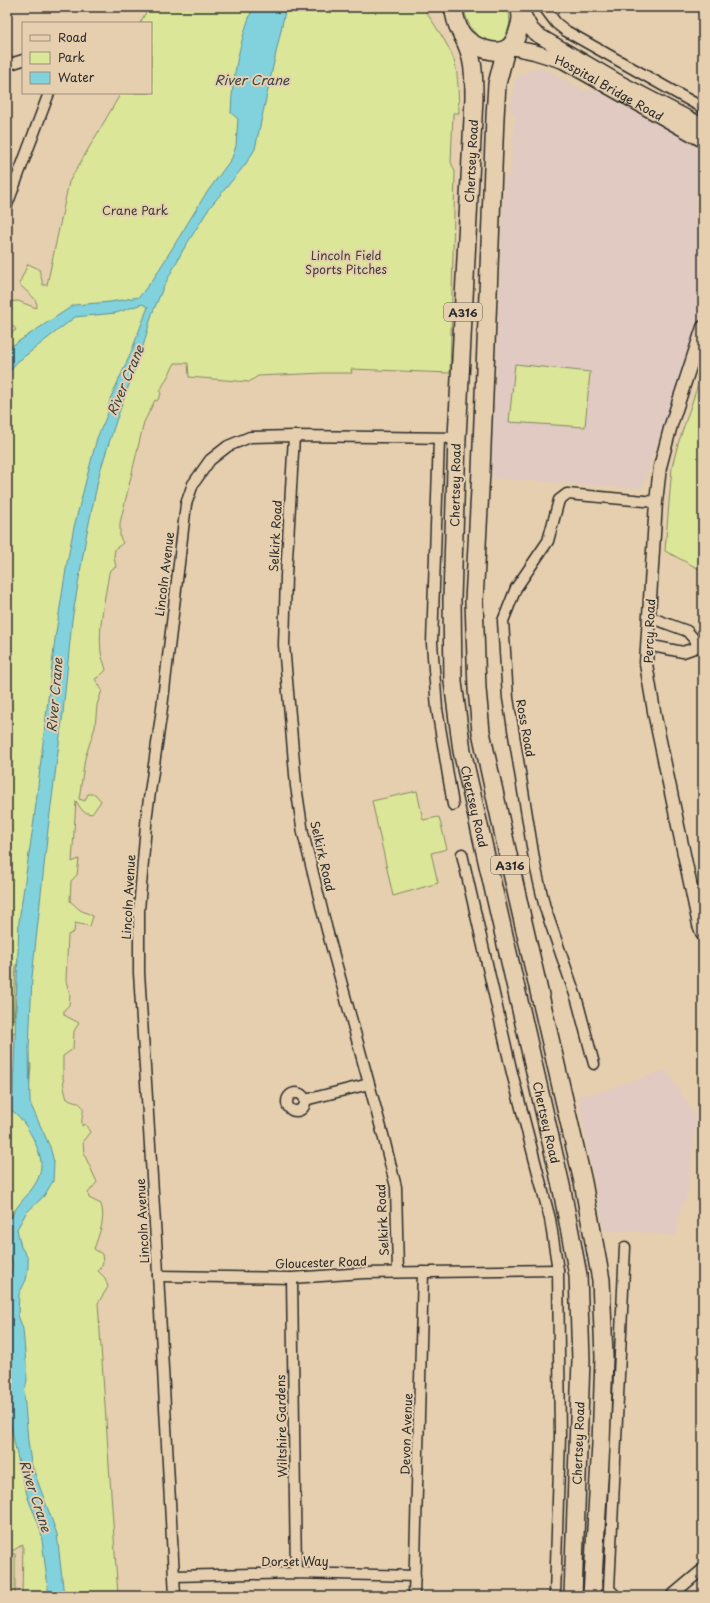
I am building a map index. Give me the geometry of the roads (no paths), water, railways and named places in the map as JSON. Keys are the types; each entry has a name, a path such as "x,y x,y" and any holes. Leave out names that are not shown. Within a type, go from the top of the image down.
{"highway":[{"name":"A316","path":"508,48 517,37 521,22 520,9"},
{"name":"A316","path":"451,10 462,35"},
{"path":"462,35 471,43 481,48 490,50 508,48"},
{"name":"Chertsey Road","path":"462,35 469,46 473,61 474,98 456,438 452,599 453,682 462,751 548,1129 578,1275 581,1360 573,1596"},
{"name":"Chertsey Road","path":"508,48 497,84 495,116 481,471 474,601 477,689 481,732 583,1182 601,1280 604,1357 601,1444 592,1596"}],"main road":[{"name":"Hospital Bridge Road","path":"520,9 531,29 536,34 592,73 703,140"},
{"name":"Hospital Bridge Road","path":"508,48 534,52 562,61 592,73 703,126"}],"street":[{"path":"544,7 556,23 604,53 703,108"},
{"name":"Hospital Bridge Road","path":"592,73 604,53"},
{"path":"7,65 22,60"},
{"path":"7,205 49,94"},
{"name":"Percy Road","path":"703,327 666,443 660,467 656,502 646,664 650,694 698,919 703,935"},
{"name":"Lincoln Avenue","path":"175,1596 158,1276 139,973 139,910 147,813 186,504 193,484 210,460 228,446 250,437 294,436 439,439 456,438"},
{"name":"Selkirk Road","path":"294,436 286,576 284,645 296,786 303,833 396,1186 398,1272"},
{"name":"Chertsey Road","path":"439,439 432,643 437,709 453,805"},
{"name":"Ross Road","path":"594,1064 577,1000 545,908 535,865 508,698 503,621 516,588 548,541 559,500 567,494 656,502"},
{"path":"647,645 682,652 701,646 687,631 649,617"},
{"name":"Chertsey Road","path":"462,854 512,1073 550,1219 558,1270 560,1436 555,1596"},
{"path":"305,1100 369,1084"},
{"path":"616,1596 609,1589 624,1247"},
{"name":"Gloucester Road","path":"158,1276 292,1278 398,1272 558,1270"},
{"name":"Devon Avenue","path":"414,1596 423,1272"},
{"name":"Wiltshire Gardens","path":"292,1278 296,1574"},
{"path":"560,1436 578,1437"},
{"path":"671,1596 703,1569"},
{"name":"Dorset Way","path":"175,1576 296,1574 415,1576"}],"water":[{"path":"253,7 286,7 255,149 245,165 210,207 183,250 163,288 152,314 144,343 100,471 86,537 72,620 63,713 48,829 32,977 29,1049 30,1103 50,1147 54,1162 53,1181 44,1196 26,1213 17,1229 21,1247 28,1258 26,1280 19,1294 18,1315 23,1329 26,1364 27,1380 24,1393 28,1441 31,1463 57,1534 64,1596 49,1596 41,1532 28,1498 13,1438 7,1402 10,1398 8,1385 18,1372 16,1349 7,1322 7,1282 12,1265 12,1260 7,1245 8,1229 12,1215 16,1208 36,1182 40,1174 41,1166 39,1153 29,1131 21,1119 7,1108 7,1095 13,1095 19,921 34,820 55,639 74,527 97,438 108,413 110,399 130,355 148,307 142,304 116,313 75,317 16,363 7,376 7,349 74,305 110,302 139,297 154,278 205,195 232,158 236,146 238,119 231,113 233,86 244,32"}],"waterway":[{"name":"River Crane","path":"7,1326 17,1369 14,1401"}],"park label":[{"name":"Crane Park","path":"135,210"},
{"name":"Lincoln Field Sports Pitches","path":"346,262"}]}
